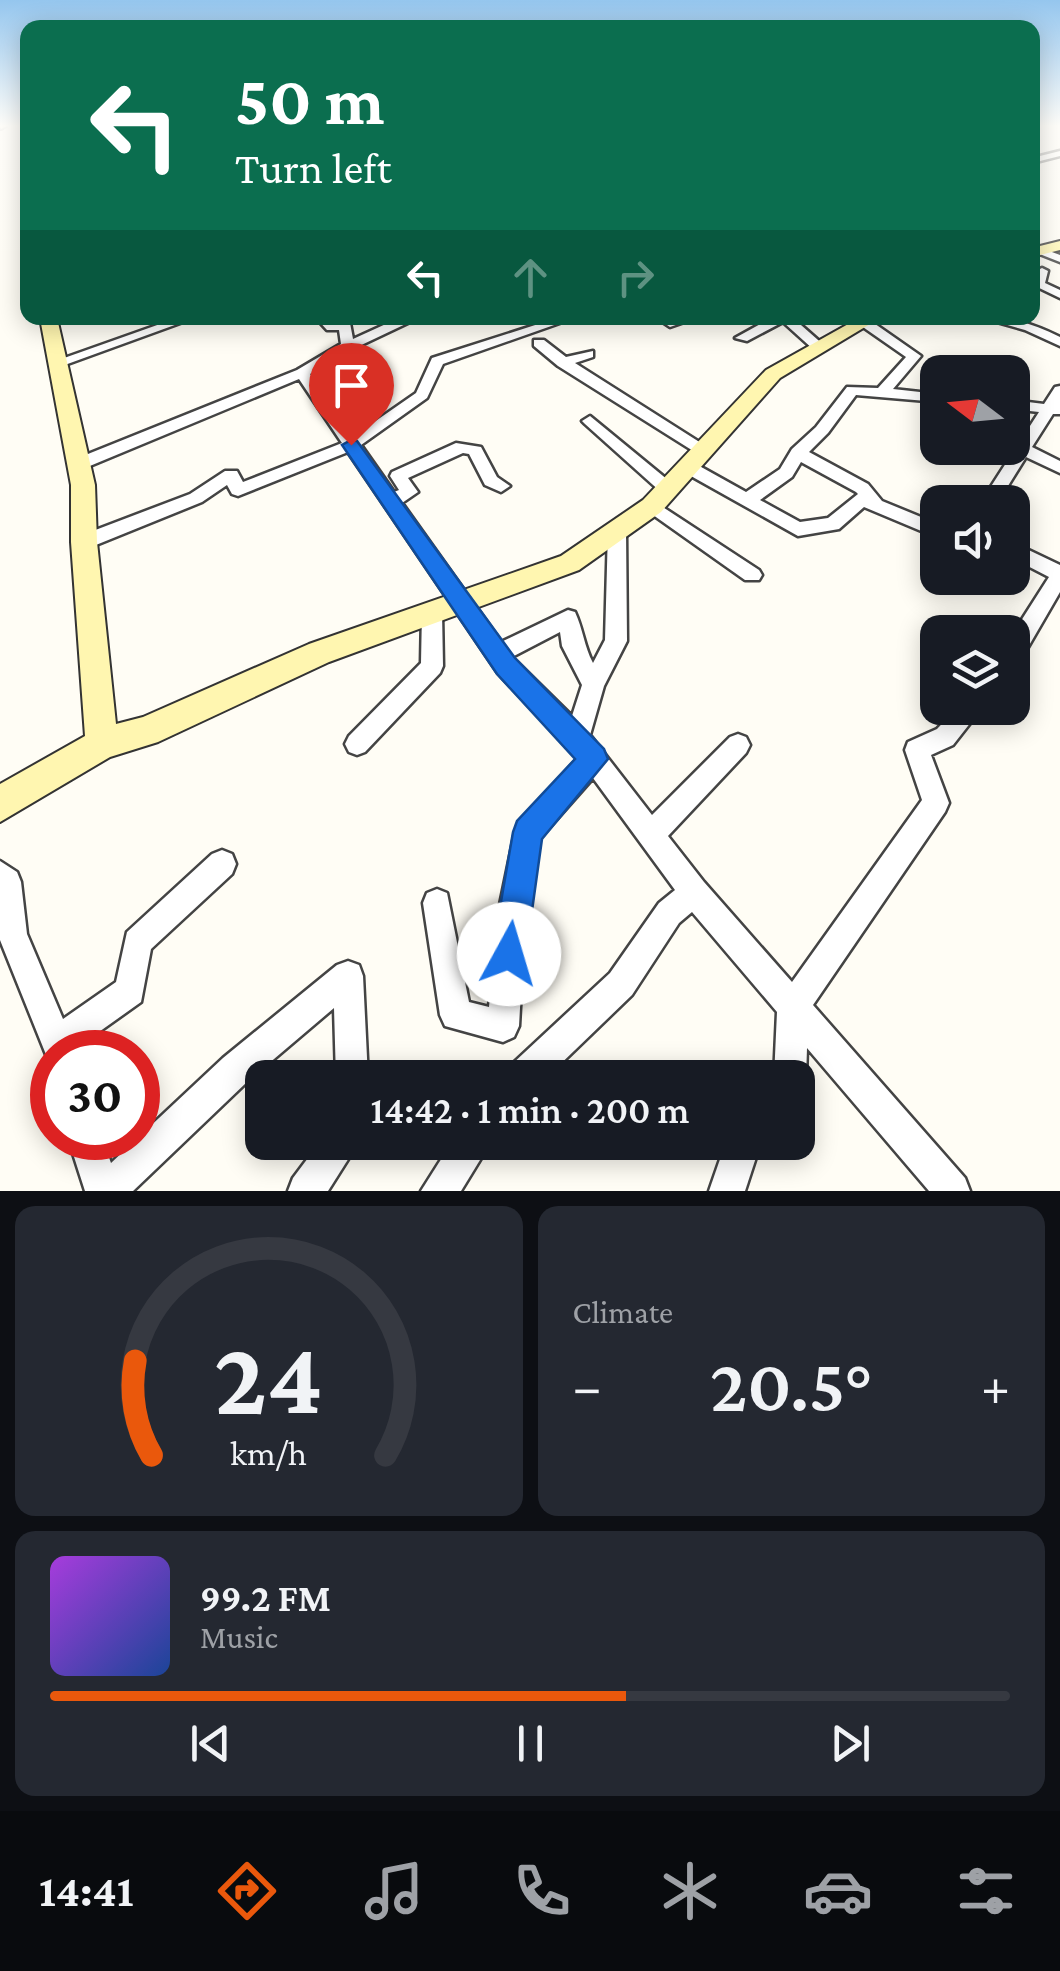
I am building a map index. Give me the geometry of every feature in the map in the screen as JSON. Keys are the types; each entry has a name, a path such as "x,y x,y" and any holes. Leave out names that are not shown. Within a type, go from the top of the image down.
{"street":[{"path":"49,325 83,486 84,542 102,744"},
{"path":"57,363 168,325"},
{"path":"330,325 345,326 348,346"},
{"path":"78,464 302,373 348,346 397,325"},
{"path":"84,542 196,498 231,475 238,490 351,445 422,395 437,361 547,325"},
{"path":"742,338 769,325"},
{"path":"792,325 820,347"},
{"path":"0,804 102,744 147,730 319,652 570,563 660,498 773,374 859,325"},
{"path":"874,325 914,356 882,393"},
{"path":"1021,325 1060,342"},
{"path":"539,344 748,500 798,529 833,524 862,499 920,524"},
{"path":"564,364 588,354"},
{"path":"302,373 497,654 586,748 694,892 952,1191"},
{"path":"748,500 786,473 798,452 822,430 852,390 920,396"},
{"path":"1030,440 1054,409 1060,390"},
{"path":"590,420 660,498 752,575"},
{"path":"390,502 409,492 398,476 462,446 476,451 491,481 502,486"},
{"path":"798,452 862,488 877,506"},
{"path":"1030,453 1060,468"},
{"path":"437,903 456,1016 503,1026 512,918 528,832 586,748 593,685 616,641 617,530"},
{"path":"1030,559 1060,575 1053,601 1030,631"},
{"path":"357,744 432,666 432,612"},
{"path":"497,654 568,618 574,646 593,685"},
{"path":"791,1060 793,1007 936,803 917,750 945,737 956,725"},
{"path":"651,834 738,744"},
{"path":"80,1030 130,991 137,942 222,864"},
{"path":"0,875 7,882 12,934 51,1030"},
{"path":"541,1060 621,984 669,913 694,892"},
{"path":"247,1060 348,976 351,1060"},
{"path":"94,1160 105,1191 245,1062"},
{"path":"306,1191 329,1160"},
{"path":"439,1191 461,1160"},
{"path":"727,1191 738,1160"}],"route":[{"path":"351,445 458,603 506,666 594,759 528,832 509,954"}]}
